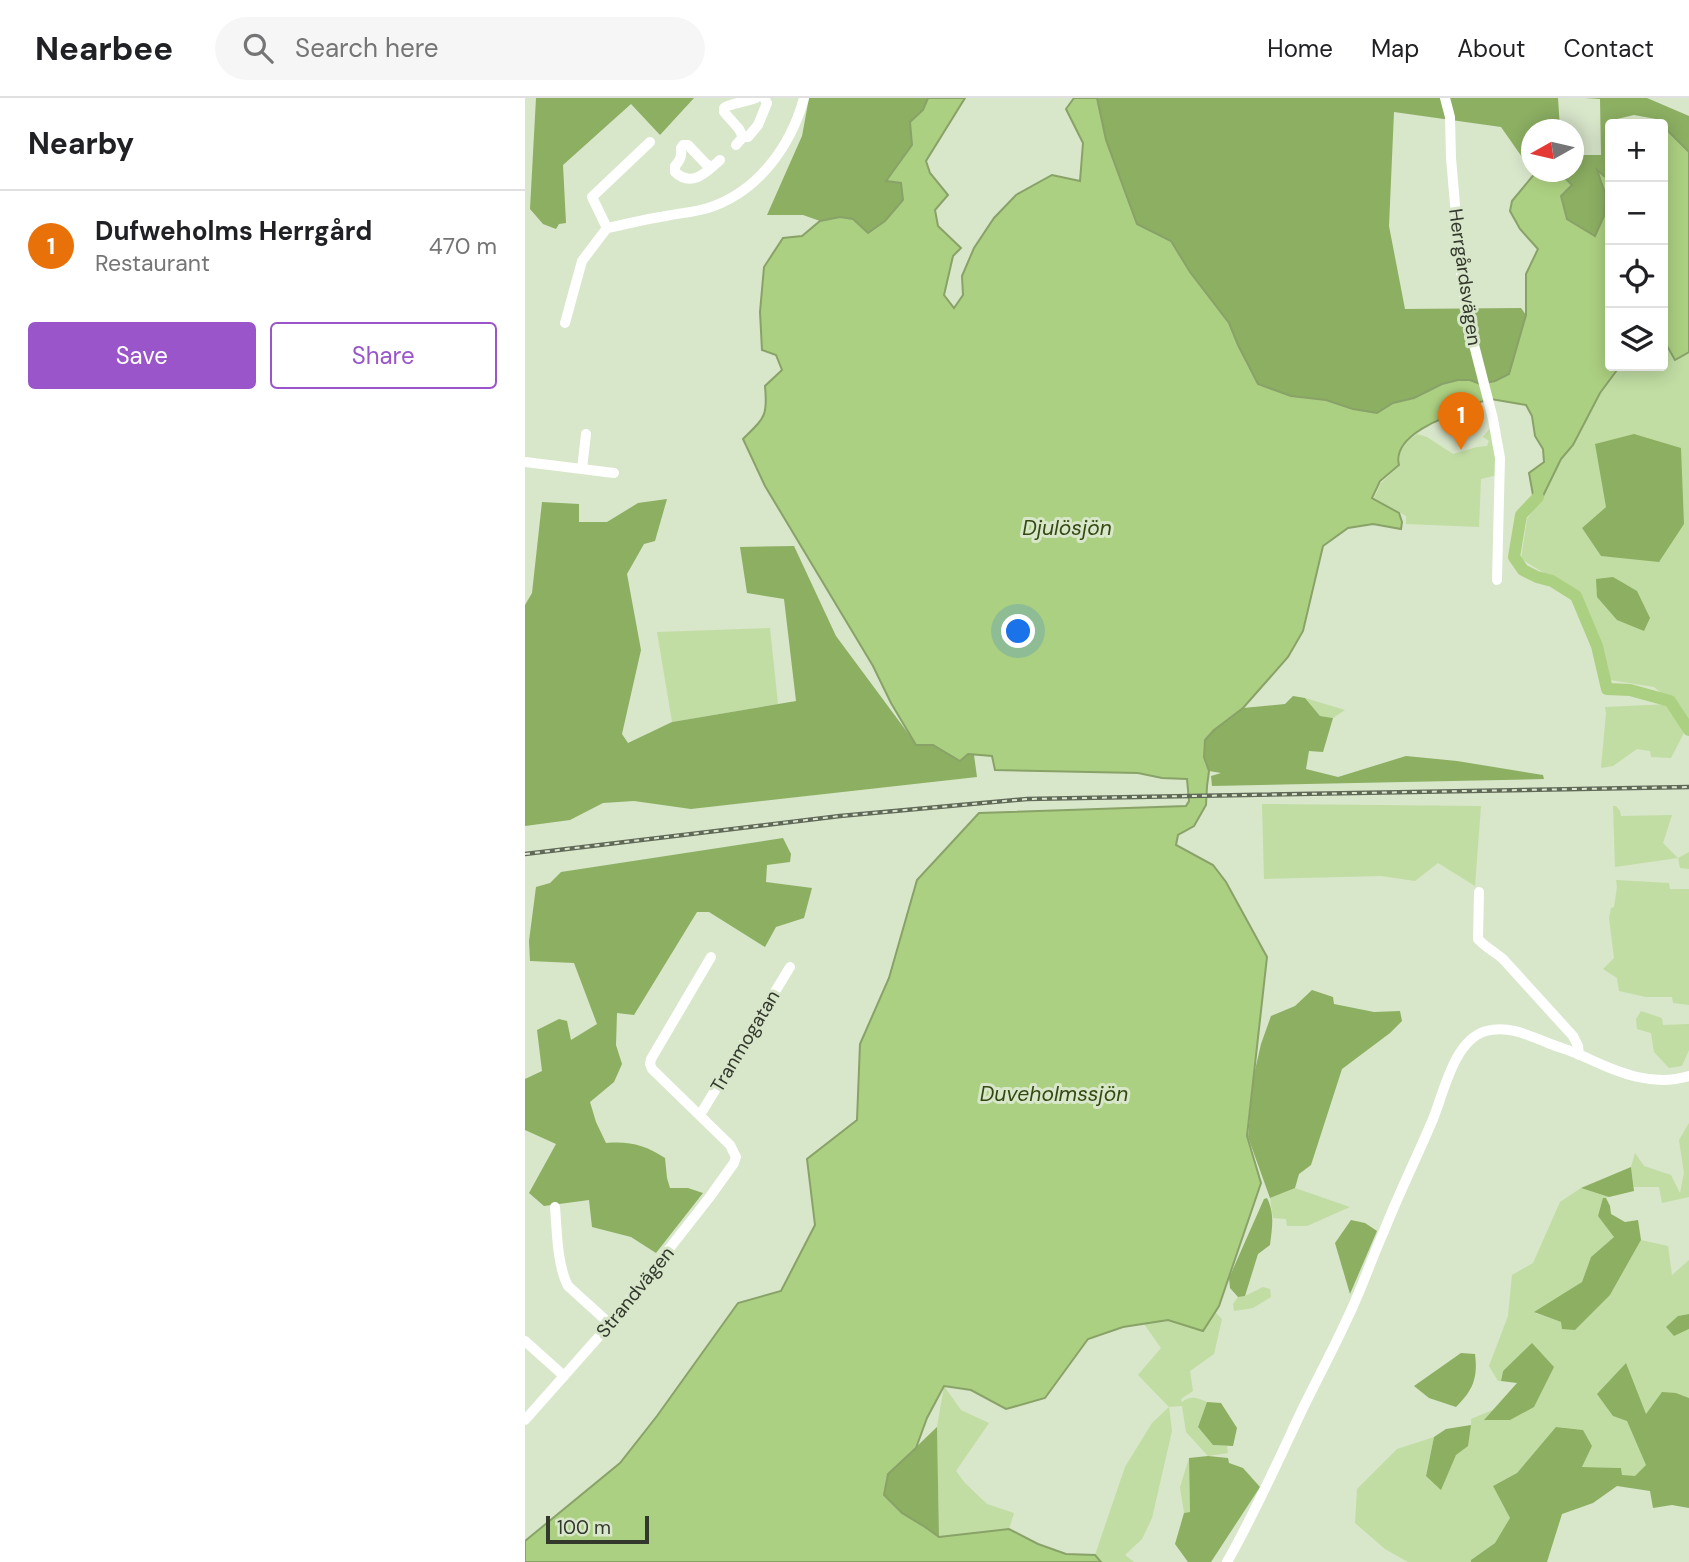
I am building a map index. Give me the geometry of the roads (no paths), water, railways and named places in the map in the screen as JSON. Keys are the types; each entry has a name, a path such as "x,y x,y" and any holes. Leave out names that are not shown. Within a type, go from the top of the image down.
{"street":[{"path":"756,98 745,103 728,104 724,108 724,112 739,129 740,141 748,137 758,125 767,103 764,98"},
{"path":"565,323 582,261 607,228 709,207 729,198 764,173 778,155 799,118 804,98"},
{"name":"Herrgårdsvägen","path":"1445,98 1450,117 1462,285 1500,458 1497,580"},
{"path":"607,228 592,197 650,142"},
{"path":"582,469 586,434"},
{"path":"525,462 614,473"},
{"path":"1479,892 1478,939 1503,959 1573,1037 1579,1046 1579,1055"},
{"path":"700,1115 650,1064 711,957"},
{"name":"Tranmogatan","path":"700,1115 790,967"},
{"path":"1227,1562 1271,1479 1348,1318 1464,1046 1478,1034 1487,1031 1513,1030 1610,1068 1647,1079 1677,1080 1689,1076"},
{"name":"Strandvägen","path":"525,1420 610,1324 734,1163 736,1157 730,1145 700,1115"},
{"path":"555,1207 565,1280 568,1286 610,1324"},
{"path":"525,1341 565,1376"}],"water":[{"path":"928,98 965,98 926,161 930,173 948,195 935,210 938,226 961,248 953,256 944,295 954,308 963,295 962,276 974,248 994,218 1016,195 1052,175 1080,181 1083,143 1066,109 1074,98 1097,98 1106,140 1137,224 1171,241 1190,272 1229,323 1258,384 1291,396 1326,400 1377,413 1393,403 1414,398 1442,384 1470,380 1480,384 1509,374 1526,315 1526,274 1538,249 1520,229 1510,211 1512,201 1528,182 1569,182 1572,185 1561,196 1567,219 1595,236 1604,216 1605,193 1605,371 1616,371 1600,393 1573,445 1561,459 1543,496 1533,495 1529,473 1544,462 1543,449 1535,436 1532,416 1526,405 1491,399 1480,402 1476,411 1445,418 1421,429 1411,437 1403,445 1399,465 1380,481 1372,498 1399,513 1401,529 1373,524 1348,528 1323,546 1303,631 1288,657 1243,708 1205,740 1204,757 1209,771 1206,805 1194,826 1178,835 1176,845 1213,865 1226,882 1267,957 1247,1136 1261,1183 1219,1306 1203,1331 1168,1320 1123,1327 1088,1339 1045,1398 1006,1409 971,1390 944,1386 927,1418 916,1448 888,1474 884,1495 902,1513 939,1537 1009,1529 1066,1554 1095,1555 1101,1562 525,1562 525,1541 620,1463 738,1303 781,1291 815,1225 807,1159 857,1120 860,1044 889,978 917,880 979,813 1186,806 1189,801 1187,779 1138,773 995,770 992,756 968,754 960,761 933,745 916,745 873,666 765,486 743,439 763,416 766,404 765,386 782,370 776,355 762,350 760,312 764,267 783,238 802,236 820,221 840,217 853,219 868,233 885,221 903,200 901,183 886,181 912,145 910,122 923,110"},
{"path":"1668,131 1689,152 1689,352 1675,360 1668,348"},
{"path":"1597,170 1605,177 1605,193"}],"waterway":[{"path":"1538,497 1521,515 1514,557 1523,570 1552,581 1576,596 1597,646 1607,689 1630,690 1670,701 1689,730"}],"railway":[{"path":"525,854 840,816 1027,799 1689,787"}],"place":[{"name":"Dufweholms Herrgård","path":"1461,450"}],"water label":[{"name":"Djulösjön","path":"1067,528"},
{"name":"Duveholmssjön","path":"1054,1094"}]}
